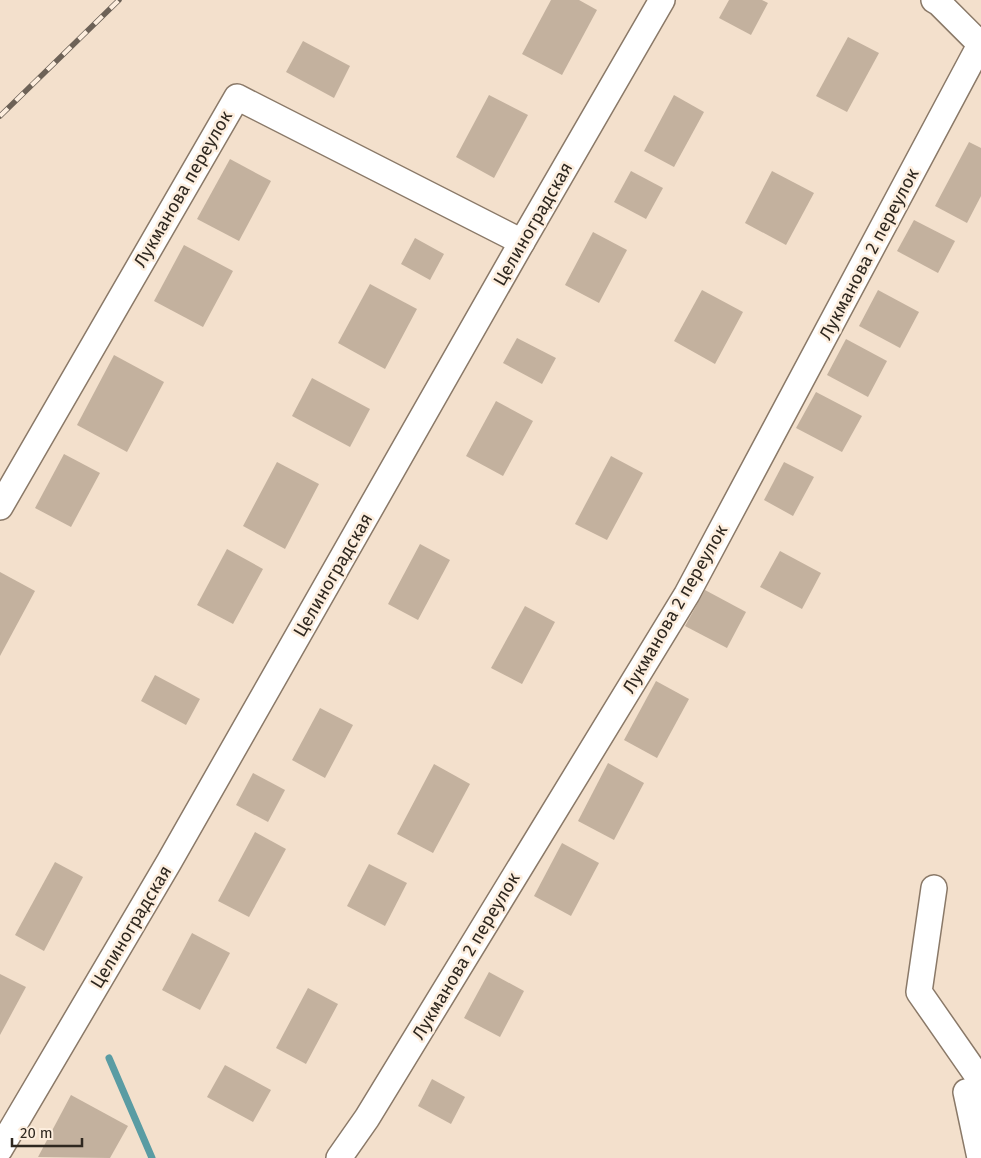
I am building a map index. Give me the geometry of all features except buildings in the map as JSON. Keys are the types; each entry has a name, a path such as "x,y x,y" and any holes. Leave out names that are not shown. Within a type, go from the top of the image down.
{"street":[{"name":"Целиноградская","path":"0,1149 170,862 522,242 662,0"},
{"path":"934,0 980,44"},
{"name":"Лукманова 2 переулок","path":"338,1158 367,1118 687,594 980,44"},
{"name":"Лукманова переулок","path":"0,507 237,97 522,242"},
{"path":"934,888 919,992 976,1088 980,1158"}],"waterway":[{"path":"109,1058 152,1158"}],"railway":[{"path":"0,116 119,0"}]}
